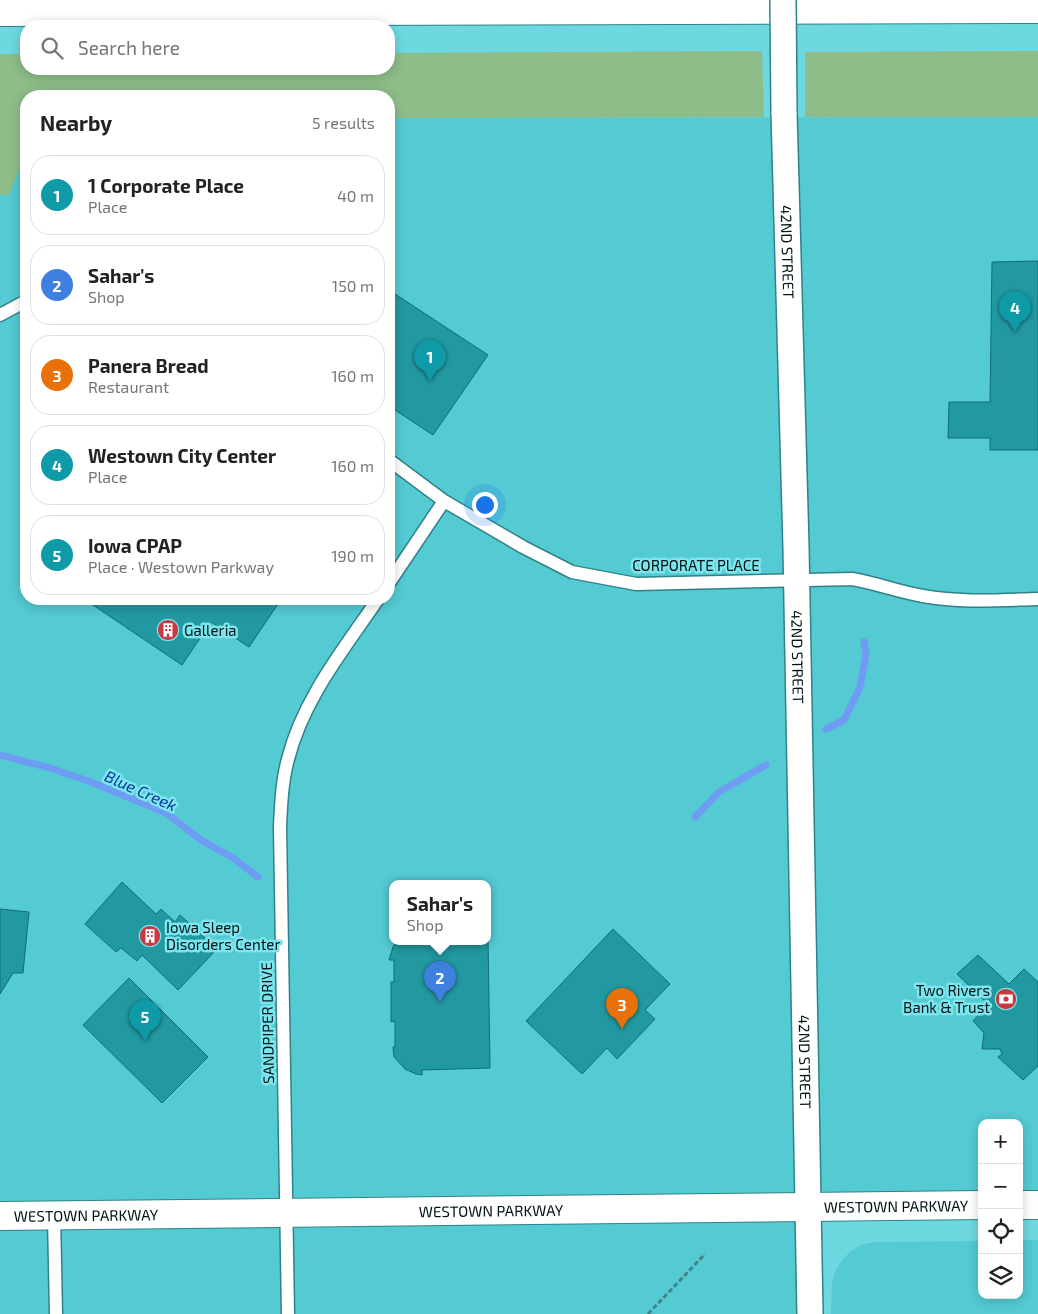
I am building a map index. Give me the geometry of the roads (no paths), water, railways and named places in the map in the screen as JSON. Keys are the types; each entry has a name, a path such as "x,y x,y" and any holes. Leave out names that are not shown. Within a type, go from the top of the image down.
{"main road":[{"path":"0,12 1038,9"},
{"name":"WESTOWN PARKWAY","path":"0,1216 978,1205"},
{"path":"1023,1205 1038,1205"}],"street":[{"name":"42ND STREET","path":"783,0 810,1314"}],"lane":[{"path":"0,315 20,304"},
{"name":"CORPORATE PLACE","path":"395,464 444,501 523,547 572,572 636,584 852,579 872,582 923,596 958,600 1038,599"},
{"path":"395,573 444,501"},
{"name":"SANDPIPER DRIVE","path":"288,1314 280,827 282,787 288,758 297,730 309,703 374,605"},
{"path":"54,1215 56,1314"}],"waterway":[{"name":"Blue Creek","path":"826,729 844,720 860,687 866,655 864,642"},
{"name":"Blue Creek","path":"0,755 50,768 91,782 166,813 201,840 233,858 258,877"},
{"name":"Blue Creek","path":"695,817 719,792 766,765"}],"place":[{"name":"Westown City Center","path":"1015,332"},
{"name":"1 Corporate Place","path":"430,381"},
{"name":"Galleria","path":"168,630"},
{"name":"Iowa Sleep Disorders Center","path":"150,936"},
{"name":"Two Rivers Bank & Trust","path":"1006,999"},
{"name":"Sahar's","path":"440,1002"},
{"name":"Panera Bread","path":"622,1029"},
{"name":"Iowa CPAP","path":"145,1041"}]}
